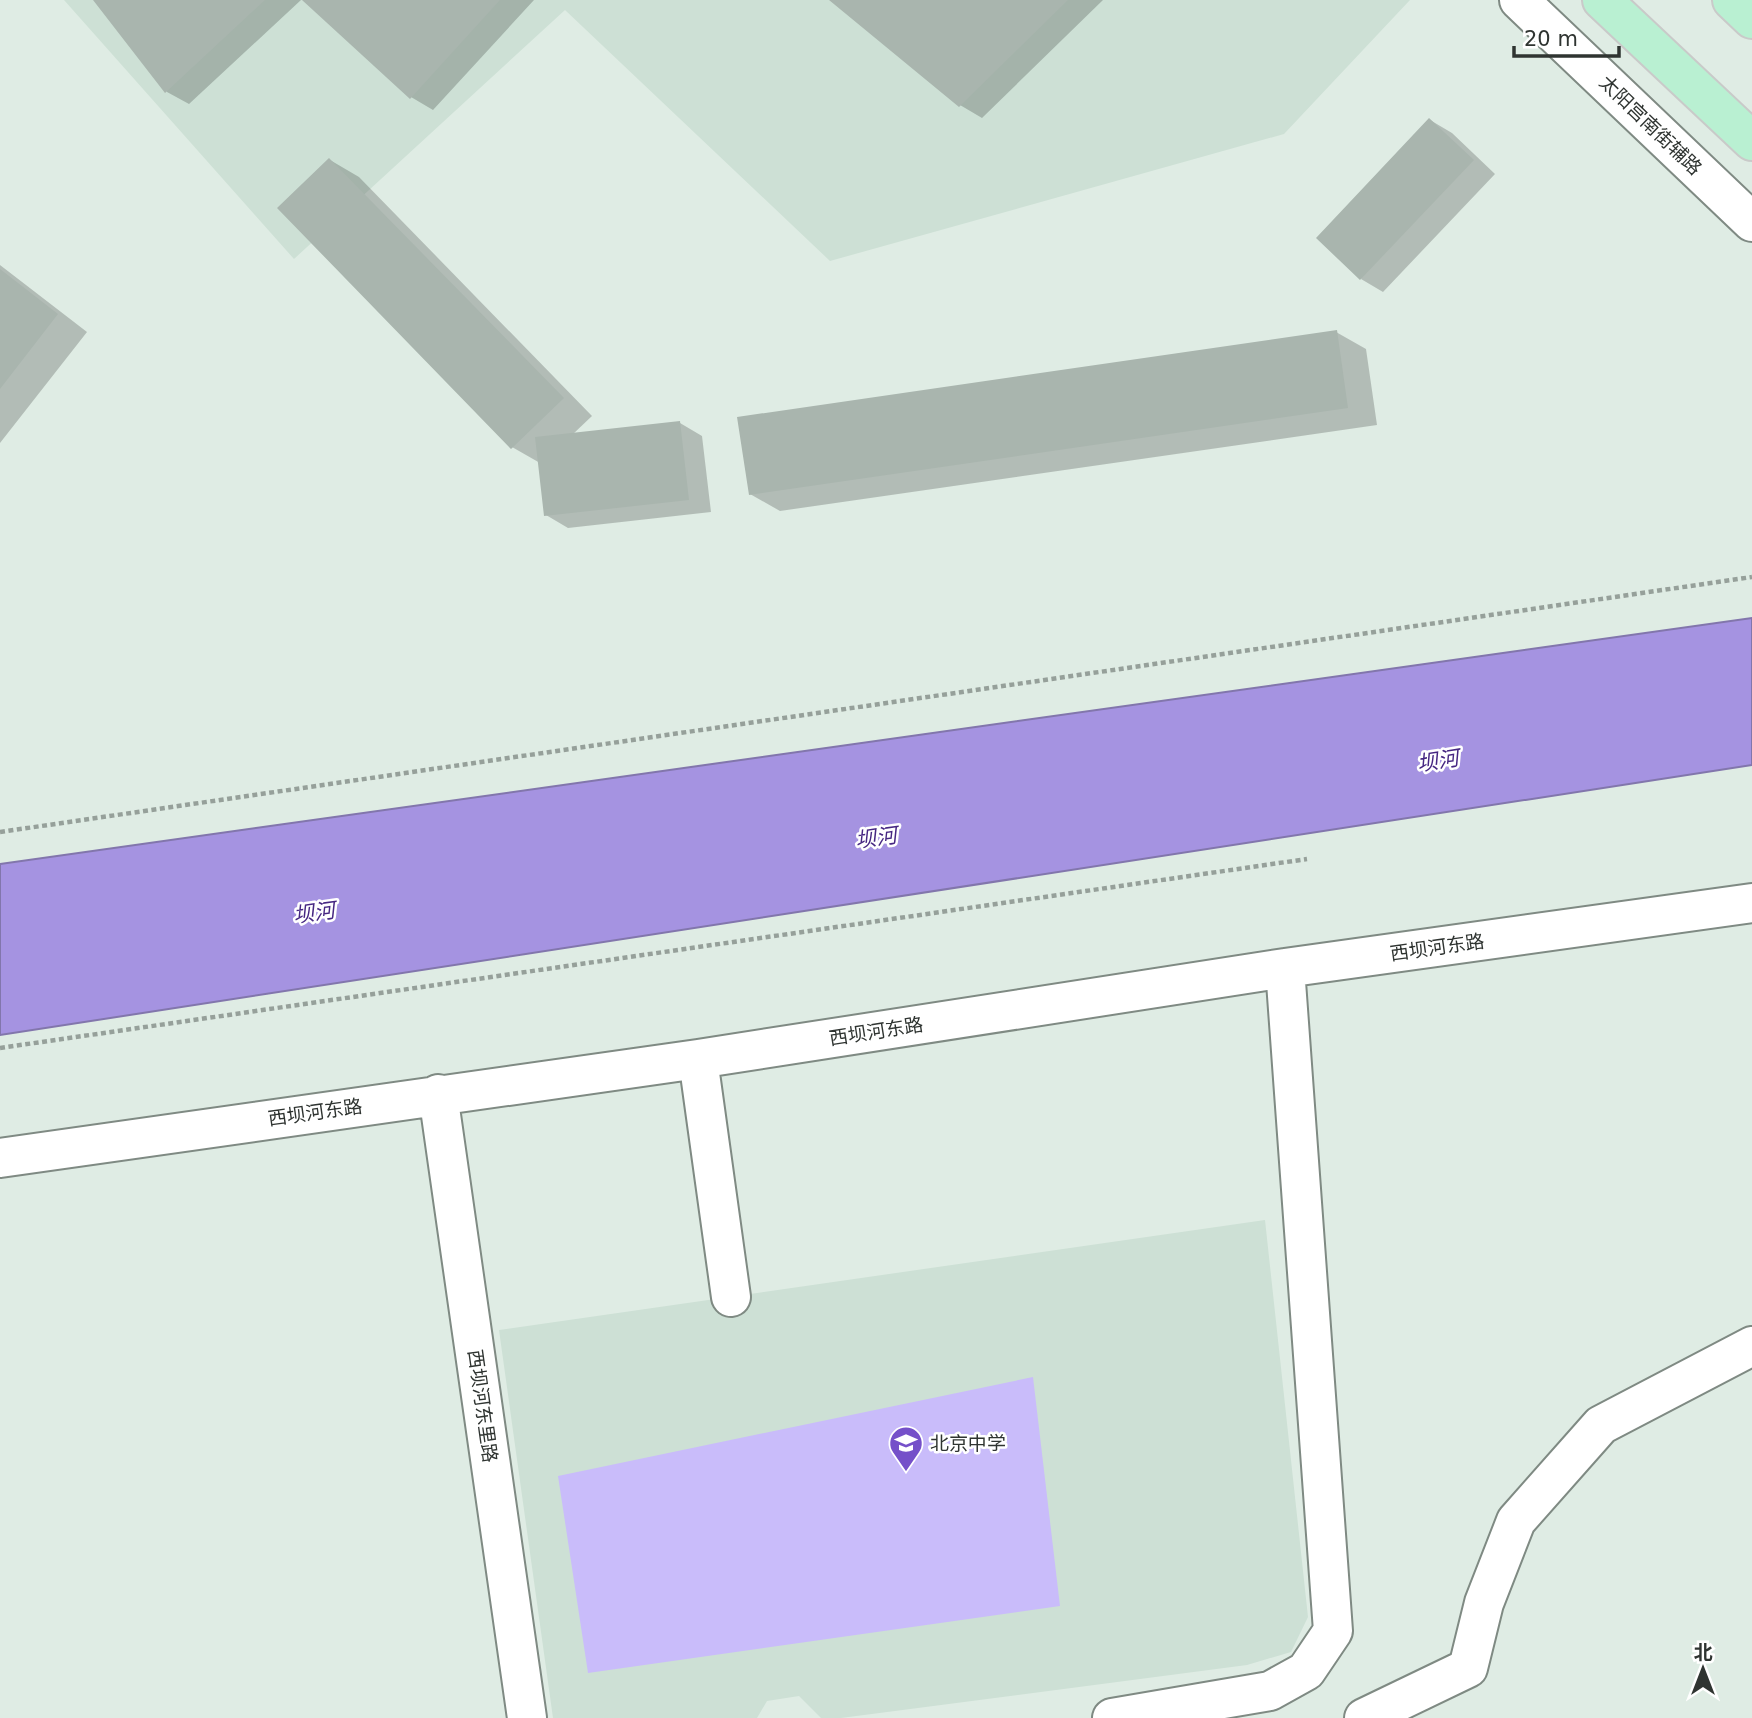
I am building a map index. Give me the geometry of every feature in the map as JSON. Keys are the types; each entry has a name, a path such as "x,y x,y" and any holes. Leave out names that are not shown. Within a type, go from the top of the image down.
{"main road":[{"path":"1602,0 1752,141"},
{"path":"1732,0 1752,19"}],"street":[{"name":"太阳宫南街辅路","path":"1519,0 1752,222"},
{"name":"西坝河东路","path":"0,1158 698,1059 1285,968 1752,903"},
{"path":"1112,1718 1270,1691 1306,1671 1334,1631 1285,968"},
{"path":"698,1059 731,1297"},
{"name":"西坝河东里路","path":"438,1094 527,1718"},
{"path":"1364,1718 1468,1668 1484,1603 1516,1521 1601,1424 1752,1346"}],"path":[{"path":"0,832 1752,577"},
{"path":"0,1048 1307,859"}],"shaded area":[{"path":"64,0 1410,0 1284,134 830,261 565,10 294,259"},
{"name":"北京中学","path":"1265,1220 1308,1617 1291,1652 1247,1665 841,1718 821,1718 799,1696 767,1701 757,1718 553,1718 499,1330"},
{"path":"1033,1377 1060,1606 588,1673 558,1476"}],"water":[{"name":"坝河","path":"1752,618 1752,765 0,1035 0,864"}],"building":[{"path":"93,0 265,0 165,93"},
{"path":"302,0 500,0 410,99"},
{"path":"829,0 1068,0 959,107"},
{"path":"1429,118 1474,160 1360,280 1316,238"},
{"path":"329,158 564,398 511,449 277,208"},
{"path":"0,269 58,314 0,389"},
{"path":"1337,330 1348,408 749,495 737,417"},
{"path":"680,421 689,500 544,516 535,437"}],"place":[{"name":"北京中学","path":"906,1473"}]}
